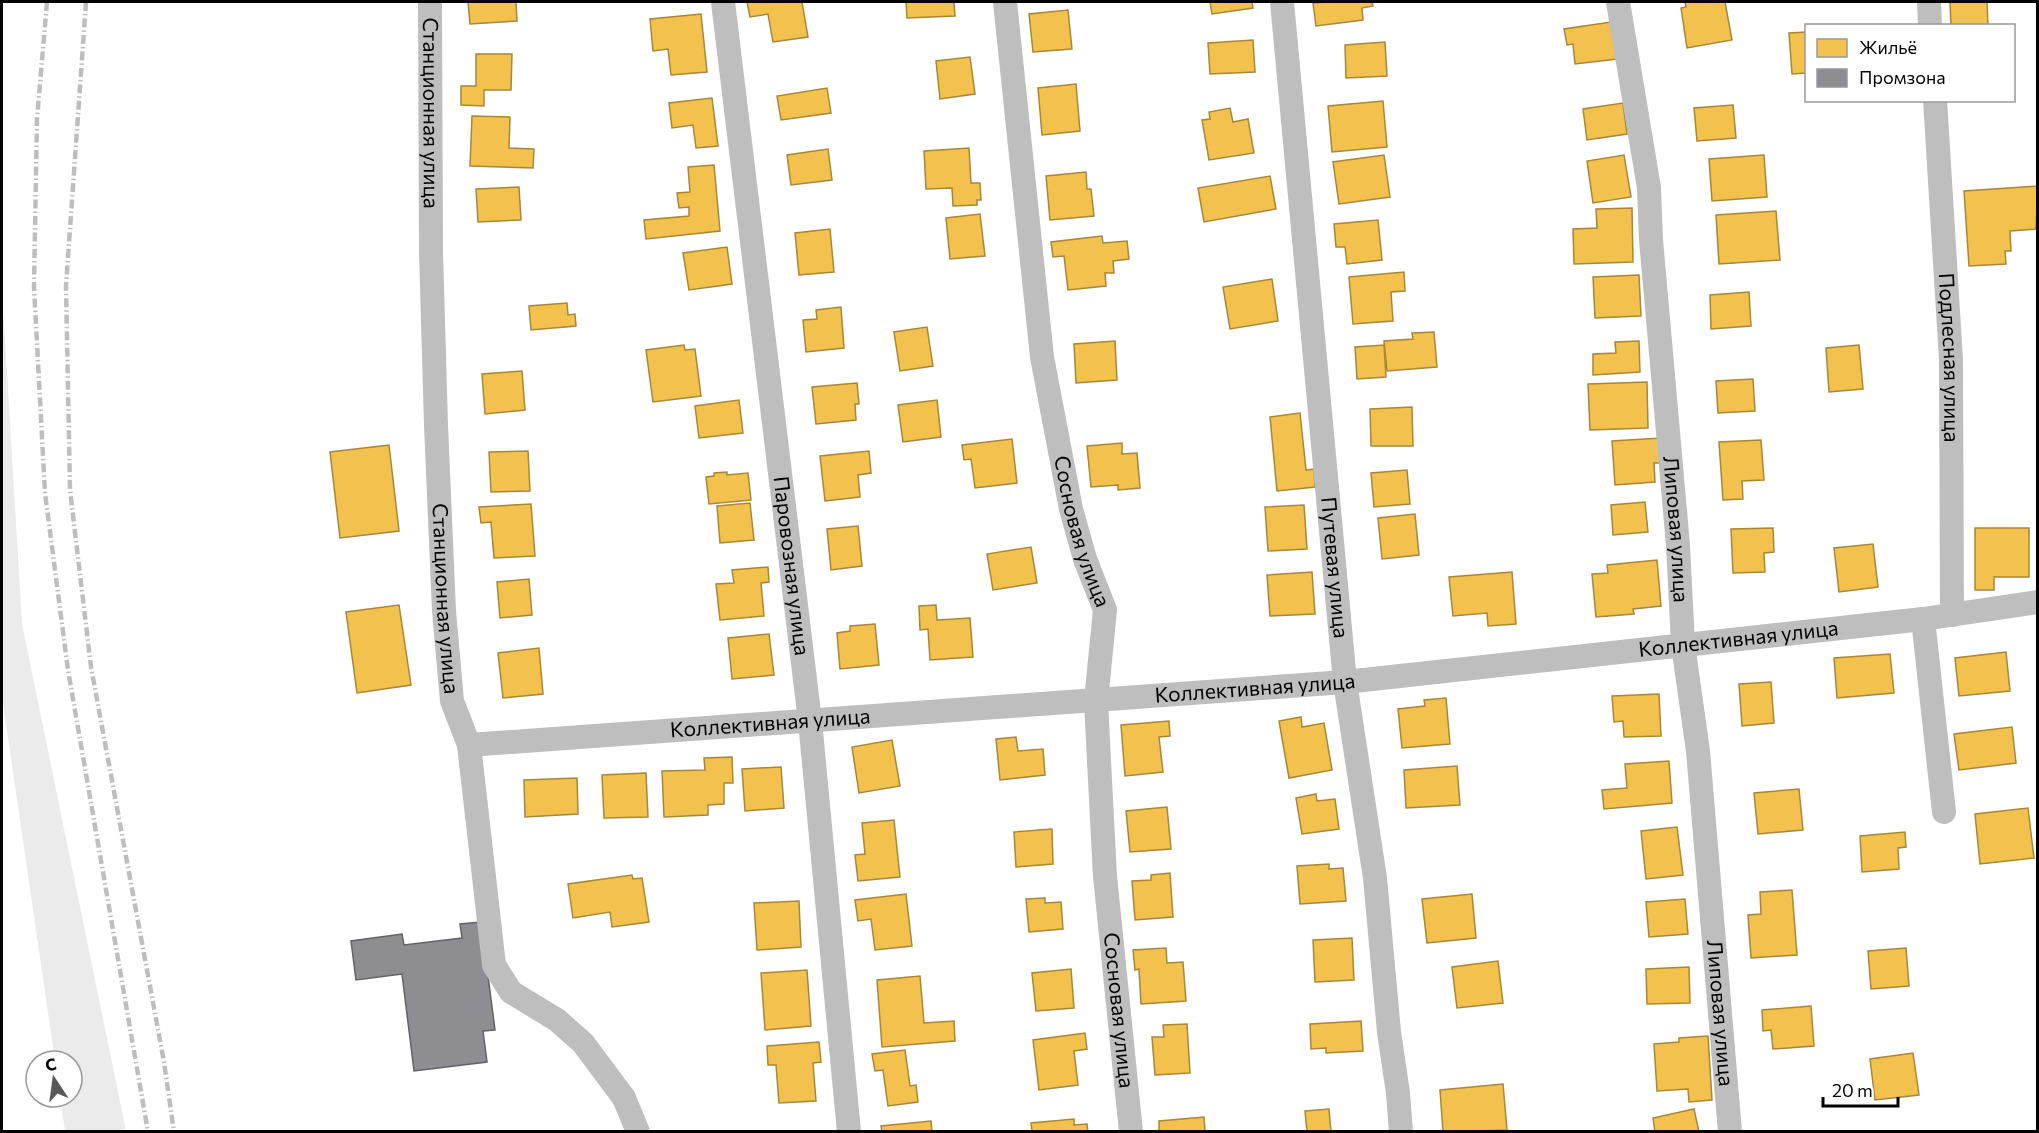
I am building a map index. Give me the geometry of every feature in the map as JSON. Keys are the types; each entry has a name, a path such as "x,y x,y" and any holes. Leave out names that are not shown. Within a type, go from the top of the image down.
{"street":[{"name":"Станционная улица","path":"430,2 431,264 435,425 444,611 452,701 469,745 494,965 511,992 557,1020 583,1042 624,1098 638,1131"},
{"name":"Паровозная улица","path":"723,2 810,721 849,1131"},
{"name":"Сосновая улица","path":"1005,2 1042,357 1071,509 1085,559 1105,610 1096,701 1105,876 1131,1131"},
{"name":"Путевая улица","path":"1282,2 1345,682 1374,878 1401,1131"},
{"name":"Липовая улица","path":"1618,2 1649,188 1651,240 1678,545 1683,645 1698,751 1730,1131"},
{"path":"1929,2 1930,24"},
{"name":"Подлесная улица","path":"1935,102 1951,360 1952,615"},
{"name":"Коллективная улица","path":"469,745 1345,682 1923,619 2037,602"},
{"path":"1923,619 1944,812"}],"shaded area":[{"path":"2,288 22,624 126,1131 65,1131 62,1109 84,1109 84,1049 53,1049 2,696"}],"building: Жильё":[{"path":"468,2 516,2 517,21 470,24"},
{"path":"747,2 802,2 808,37 773,42 768,14 750,17"},
{"path":"906,2 954,2 955,16 907,18"},
{"path":"1210,2 1252,2 1253,8 1212,14"},
{"path":"1372,2 1373,6 1362,8 1363,20 1316,26 1313,3"},
{"path":"1685,2 1725,2 1732,40 1687,48 1681,8 1686,7"},
{"path":"1950,2 1987,2 1988,24 1951,24"},
{"path":"1068,10 1072,49 1033,52 1029,14"},
{"path":"701,14 707,72 671,75 668,49 653,51 650,19"},
{"path":"1611,22 1617,59 1575,64 1573,44 1567,45 1564,29"},
{"path":"1805,32 1805,73 1792,74 1789,33"},
{"path":"1253,40 1255,72 1210,74 1208,43"},
{"path":"1385,42 1387,76 1346,78 1345,45"},
{"path":"476,54 512,54 511,90 484,90 484,106 461,105 461,86 476,86"},
{"path":"970,57 975,94 940,99 936,61"},
{"path":"1076,84 1080,131 1042,135 1038,88"},
{"path":"827,88 831,113 781,120 777,96"},
{"path":"712,98 718,146 696,148 693,125 672,128 669,103"},
{"path":"1383,101 1387,147 1332,152 1328,106"},
{"path":"1623,103 1627,134 1587,140 1583,109"},
{"path":"1733,105 1736,138 1697,141 1694,108"},
{"path":"1230,108 1233,122 1248,119 1254,153 1209,160 1202,120 1210,119 1209,112"},
{"path":"472,116 510,117 509,148 534,149 533,168 470,166"},
{"path":"969,148 971,183 980,183 981,200 977,200 977,205 953,206 952,188 926,189 924,151"},
{"path":"828,149 832,180 791,185 787,155"},
{"path":"1384,155 1390,197 1339,204 1333,162"},
{"path":"1624,155 1631,197 1593,203 1587,161"},
{"path":"1764,155 1767,197 1712,201 1709,159"},
{"path":"714,165 720,231 646,239 644,220 689,216 689,207 679,208 677,193 690,192 688,167"},
{"path":"1086,172 1087,189 1091,189 1094,216 1050,220 1046,176"},
{"path":"1270,176 1276,209 1204,222 1198,188"},
{"path":"2038,186 2036,229 2010,231 2011,251 2005,251 2006,264 1969,266 1964,191"},
{"path":"519,187 521,220 478,222 476,189"},
{"path":"1632,208 1633,262 1574,264 1573,229 1597,228 1596,209"},
{"path":"1776,211 1780,260 1719,264 1716,215"},
{"path":"980,214 985,256 950,259 946,218"},
{"path":"1378,220 1382,260 1347,264 1345,247 1336,247 1334,224"},
{"path":"830,229 834,272 799,275 795,233"},
{"path":"1102,236 1103,243 1127,241 1129,259 1113,261 1114,273 1105,273 1106,286 1068,290 1064,256 1053,257 1051,242"},
{"path":"727,247 732,284 689,290 683,253"},
{"path":"1404,272 1405,291 1391,292 1393,321 1353,324 1349,277"},
{"path":"1639,275 1641,316 1595,318 1593,277"},
{"path":"1272,279 1278,321 1230,329 1223,287"},
{"path":"1749,292 1751,326 1711,329 1710,295"},
{"path":"567,303 568,315 575,314 576,326 531,330 529,306"},
{"path":"841,307 844,348 806,352 803,320 817,319 816,310"},
{"path":"927,327 933,366 900,371 894,332"},
{"path":"1434,332 1437,367 1387,371 1384,341 1413,339 1412,333"},
{"path":"1115,341 1117,380 1076,383 1074,344"},
{"path":"1639,341 1640,372 1593,375 1593,354 1616,353 1615,342"},
{"path":"684,345 685,350 695,349 701,396 653,402 646,350"},
{"path":"1384,345 1386,377 1357,379 1355,347"},
{"path":"1859,345 1863,389 1829,392 1826,348"},
{"path":"522,371 525,410 485,414 482,374"},
{"path":"1753,379 1755,411 1718,413 1716,381"},
{"path":"1647,382 1648,428 1590,430 1588,384"},
{"path":"857,383 859,404 855,404 856,420 816,424 812,387"},
{"path":"739,400 743,433 699,438 695,406"},
{"path":"937,400 941,437 903,442 898,405"},
{"path":"1412,407 1413,446 1371,446 1370,409"},
{"path":"1300,413 1306,470 1314,469 1315,487 1277,491 1270,417"},
{"path":"1661,438 1663,463 1654,463 1655,482 1615,485 1612,441"},
{"path":"1012,439 1017,483 975,488 971,459 964,460 962,445"},
{"path":"1761,440 1764,480 1742,481 1743,499 1723,500 1719,442"},
{"path":"1122,443 1122,454 1137,453 1140,488 1118,490 1118,485 1091,487 1087,446"},
{"path":"389,445 399,531 340,538 330,452"},
{"path":"528,451 530,491 491,492 489,452"},
{"path":"869,451 871,473 858,475 860,497 825,501 820,456"},
{"path":"1407,470 1410,504 1374,507 1371,473"},
{"path":"727,472 727,475 748,473 751,500 709,504 706,477 714,476 714,473"},
{"path":"1645,502 1648,532 1613,535 1611,505"},
{"path":"750,503 754,540 720,543 717,506"},
{"path":"531,504 535,556 494,558 491,522 481,523 479,507"},
{"path":"1304,505 1307,549 1268,551 1265,507"},
{"path":"1415,514 1419,555 1382,559 1378,518"},
{"path":"858,526 862,566 831,570 827,529"},
{"path":"1773,528 1774,552 1764,553 1765,572 1733,573 1731,529"},
{"path":"1975,528 2029,528 2029,577 1994,577 1994,590 1975,590"},
{"path":"1873,544 1878,587 1839,592 1834,548"},
{"path":"1031,547 1037,583 993,590 987,554"},
{"path":"1657,560 1661,606 1633,609 1634,614 1596,617 1592,574 1608,573 1607,565"},
{"path":"768,567 769,582 761,583 764,616 720,620 716,584 734,583 732,570"},
{"path":"1312,572 1315,614 1270,616 1267,575"},
{"path":"1512,572 1516,624 1488,626 1487,613 1453,616 1449,577"},
{"path":"529,579 532,615 500,618 497,582"},
{"path":"399,605 411,685 357,693 346,612"},
{"path":"936,605 937,620 970,618 973,657 930,660 928,629 920,630 919,606"},
{"path":"875,624 879,665 840,669 837,633 850,631 850,626"},
{"path":"769,634 774,675 732,679 728,638"},
{"path":"539,648 543,694 503,698 498,653"},
{"path":"2006,652 2010,691 1959,696 1955,658"},
{"path":"1890,654 1894,693 1837,698 1834,658"},
{"path":"1771,682 1774,723 1742,726 1739,684"},
{"path":"1659,694 1661,736 1624,737 1623,721 1614,722 1612,696"},
{"path":"1446,698 1450,744 1402,748 1398,709 1425,706 1424,700"},
{"path":"1301,717 1302,727 1324,723 1332,770 1289,778 1279,721"},
{"path":"1169,721 1170,736 1159,737 1163,772 1125,776 1121,725"},
{"path":"2012,727 2016,763 1959,770 1954,734"},
{"path":"1016,737 1018,751 1043,749 1045,775 1000,780 996,739"},
{"path":"892,740 900,786 859,793 852,747"},
{"path":"732,757 733,783 724,783 724,804 708,805 708,815 664,817 662,771 705,770 704,758"},
{"path":"1669,761 1672,803 1604,809 1602,790 1627,788 1625,764"},
{"path":"1457,766 1460,805 1406,808 1404,770"},
{"path":"781,767 784,808 745,811 742,769"},
{"path":"646,773 648,817 604,818 602,775"},
{"path":"577,778 578,814 525,817 524,780"},
{"path":"1799,789 1803,830 1758,834 1754,793"},
{"path":"1316,794 1317,801 1335,799 1339,829 1302,834 1296,798"},
{"path":"1167,807 1171,849 1130,852 1126,811"},
{"path":"2028,808 2034,858 1980,864 1975,814"},
{"path":"894,820 900,877 858,881 855,855 865,854 862,823"},
{"path":"1677,827 1683,875 1646,879 1641,831"},
{"path":"1052,829 1053,864 1016,867 1014,832"},
{"path":"1905,832 1906,847 1898,848 1899,869 1862,872 1860,836"},
{"path":"1329,864 1329,869 1343,868 1346,901 1300,904 1297,866"},
{"path":"1170,873 1173,917 1135,920 1132,881 1151,880 1151,875"},
{"path":"632,875 633,879 642,878 649,922 612,927 610,912 573,918 568,884"},
{"path":"1792,890 1797,955 1751,958 1748,915 1761,914 1760,892"},
{"path":"906,894 912,946 875,950 871,919 858,921 855,900"},
{"path":"1472,894 1476,938 1427,943 1422,899"},
{"path":"1045,898 1045,903 1061,902 1063,929 1029,932 1026,899"},
{"path":"1685,899 1688,934 1649,937 1646,902"},
{"path":"799,901 801,947 757,950 754,903"},
{"path":"1352,938 1354,980 1315,982 1313,940"},
{"path":"1166,948 1167,963 1183,962 1186,1001 1141,1004 1139,969 1135,970 1133,950"},
{"path":"1906,948 1909,986 1871,989 1868,951"},
{"path":"1498,961 1503,1003 1457,1008 1452,967"},
{"path":"1689,967 1690,1003 1647,1004 1646,969"},
{"path":"1071,969 1074,1008 1036,1011 1032,973"},
{"path":"807,970 811,1026 765,1030 761,973"},
{"path":"920,976 924,1023 954,1021 955,1041 882,1047 877,980"},
{"path":"1811,1006 1814,1046 1773,1049 1771,1030 1763,1031 1762,1010"},
{"path":"1361,1021 1363,1051 1326,1053 1326,1048 1311,1049 1310,1024"},
{"path":"1187,1024 1190,1073 1155,1075 1152,1037 1164,1037 1163,1025"},
{"path":"1085,1033 1087,1049 1074,1051 1078,1085 1039,1090 1033,1040"},
{"path":"1708,1036 1712,1100 1689,1102 1688,1089 1657,1091 1654,1044 1679,1042 1679,1038"},
{"path":"819,1042 821,1062 813,1063 816,1101 779,1103 776,1065 768,1065 767,1046"},
{"path":"905,1050 910,1086 916,1085 918,1102 888,1106 883,1070 875,1071 872,1054"},
{"path":"1913,1053 1919,1095 1875,1100 1870,1059"},
{"path":"1503,1084 1507,1130 1443,1132 1440,1090"},
{"path":"1329,1109 1331,1132 1307,1132 1305,1111"},
{"path":"1694,1109 1699,1132 1655,1132 1653,1118"},
{"path":"1204,1117 1205,1132 1159,1132 1159,1121"},
{"path":"1074,1119 1074,1125 1087,1124 1088,1132 1032,1132 1031,1123"},
{"path":"931,1121 932,1132 882,1132 881,1126"}],"building: Промзона":[{"path":"481,922 495,1030 483,1031 487,1062 414,1071 402,974 356,980 351,941 402,934 404,945 462,938 460,924"}],"railway":[{"path":"47,2 37,119 34,287 45,493 68,670 148,1132"},
{"path":"86,2 66,286 70,490 91,667 164,1062 174,1132"}]}
